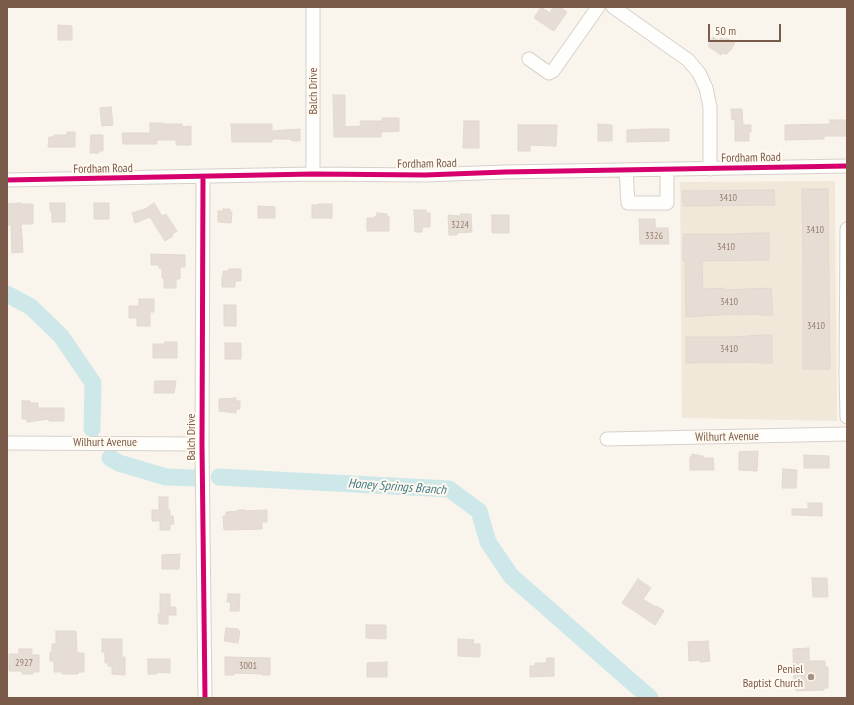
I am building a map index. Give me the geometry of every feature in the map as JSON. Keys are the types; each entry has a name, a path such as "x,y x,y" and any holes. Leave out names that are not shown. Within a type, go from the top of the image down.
{"street":[{"name":"Balch Drive","path":"313,7 313,174"},
{"path":"529,59 549,73 553,71 598,7"},
{"path":"613,7 688,60 699,74 706,88 710,107 710,169"},
{"name":"Fordham Road","path":"7,180 313,174 424,175 505,172 847,166"},
{"path":"626,170 628,203 667,203 667,170"},
{"name":"Balch Drive","path":"203,177 202,444 205,698"},
{"path":"847,229 847,417"},
{"name":"Wilhurt Avenue","path":"607,439 847,434"},
{"name":"Wilhurt Avenue","path":"7,443 202,444"}],"shaded area":[{"path":"835,181 837,421 682,418 680,182"}],"building":[{"path":"541,7 550,13 553,7 560,7 567,12 554,31 534,18"},
{"path":"58,25 72,26 72,40 58,40"},
{"path":"713,37 719,41 721,38 725,40 726,38 735,43 727,54 722,53 721,55 708,46"},
{"path":"333,95 345,95 345,127 361,126 360,121 382,121 382,118 399,118 399,131 381,132 381,137 334,137"},
{"path":"111,107 113,125 102,126 100,108"},
{"path":"731,109 742,109 743,125 751,125 749,141 735,141 735,119 732,120"},
{"path":"830,120 847,120 847,136 824,136 824,139 785,140 785,125 830,124"},
{"path":"464,121 479,121 479,148 463,148"},
{"path":"150,123 182,124 182,127 191,126 191,145 176,145 176,140 157,140 157,144 123,144 122,133 150,133"},
{"path":"231,124 272,124 272,131 300,129 300,141 292,141 290,139 272,139 272,142 232,142"},
{"path":"598,124 612,125 612,141 598,141"},
{"path":"518,125 557,125 556,146 530,145 530,151 518,151"},
{"path":"669,129 669,141 627,142 627,130"},
{"path":"67,132 75,132 75,147 48,147 49,137 54,137 54,135 67,135"},
{"path":"91,135 103,135 103,151 99,151 99,153 90,153"},
{"path":"802,189 828,189 830,369 803,369"},
{"path":"774,190 775,205 683,206 682,191"},
{"path":"50,203 65,203 65,222 52,222"},
{"path":"94,203 109,203 109,219 94,219"},
{"path":"154,203 162,216 166,214 177,231 172,234 173,236 165,241 150,217 135,223 132,213 145,209"},
{"path":"7,204 33,204 33,224 21,224 23,252 12,253 11,225 7,225"},
{"path":"332,204 332,218 312,218 312,205"},
{"path":"258,206 275,207 275,218 258,218"},
{"path":"223,209 230,209 230,212 232,212 231,223 218,222 218,211 223,211"},
{"path":"414,210 426,210 426,213 430,213 430,227 422,227 422,232 415,232"},
{"path":"377,213 387,214 387,217 389,217 389,231 367,231 367,218 375,218"},
{"path":"461,214 471,214 472,232 449,235 448,215 461,216"},
{"path":"492,215 509,215 509,233 492,233"},
{"path":"639,219 655,219 655,228 668,228 669,244 640,244"},
{"path":"769,233 769,260 702,261 703,289 724,288 724,290 771,288 773,315 733,314 686,317 683,234"},
{"path":"151,254 185,255 185,267 180,267 180,279 176,279 176,288 164,288 162,268 159,268 159,265 151,265"},
{"path":"229,269 241,269 241,281 235,281 235,287 222,287 223,271 229,271"},
{"path":"139,299 154,299 154,312 150,312 150,326 137,326 137,318 129,318 129,306 139,306"},
{"path":"224,305 236,305 236,326 224,326"},
{"path":"772,335 772,363 686,363 686,337 734,337"},
{"path":"165,342 177,342 177,358 153,358 153,344 165,344"},
{"path":"225,343 241,343 241,359 225,359"},
{"path":"155,381 176,381 174,393 154,393"},
{"path":"236,398 236,401 240,401 240,409 236,409 236,413 219,411 219,399"},
{"path":"22,401 38,403 38,408 64,408 64,421 49,421 49,419 27,422 27,419 22,419"},
{"path":"758,451 757,471 739,470 739,452"},
{"path":"692,454 703,456 703,458 713,458 714,470 690,470 690,457 692,457"},
{"path":"804,455 829,456 829,468 804,468"},
{"path":"783,469 797,470 796,488 782,488"},
{"path":"159,497 168,497 168,510 170,510 170,516 173,516 174,524 170,524 170,530 160,530 160,521 152,521 152,510 159,510"},
{"path":"808,503 822,503 822,516 792,515 792,509 808,509"},
{"path":"238,510 267,510 267,522 262,522 262,529 224,530 223,516 226,516 226,512"},
{"path":"180,554 179,569 162,569 162,555"},
{"path":"812,578 827,578 828,597 813,597"},
{"path":"638,579 651,588 643,599 664,611 655,625 622,603"},
{"path":"160,594 170,594 170,607 176,607 176,615 168,615 168,624 159,624 158,614 160,614"},
{"path":"228,594 240,594 239,611 230,611 231,602 227,602"},
{"path":"366,625 386,625 386,639 366,638"},
{"path":"226,628 238,629 238,631 240,631 238,643 224,641"},
{"path":"56,631 76,631 77,653 84,653 84,672 78,672 78,674 62,674 62,672 54,672 54,661 50,661 50,652 52,652 52,644 56,644"},
{"path":"102,639 122,639 122,657 125,657 125,675 112,674 112,666 108,666 108,663 105,663 105,652 102,652"},
{"path":"458,639 474,640 473,644 480,644 480,657 458,656"},
{"path":"708,641 710,661 689,661 688,642"},
{"name":"Peniel Baptist Church","path":"809,648 809,661 825,661 825,667 828,667 828,688 824,688 824,690 796,691 796,688 794,688 793,649"},
{"path":"19,649 32,649 32,655 39,655 39,672 33,672 33,674 22,674 22,671 9,671 9,654 19,654"},
{"path":"225,657 270,658 270,675 234,673 234,675 225,675"},
{"path":"547,658 554,658 554,676 530,677 530,666 535,666 535,663 546,663"},
{"path":"148,659 170,659 170,673 157,672 157,674 148,674"},
{"path":"387,662 387,677 367,677 367,663"}],"waterway":[{"name":"Honey Springs Branch","path":"7,294 31,307 61,336 93,383 92,429"},
{"name":"Honey Springs Branch","path":"110,458 119,463 166,477 195,478"},
{"name":"Honey Springs Branch","path":"219,477 449,489 479,511 488,542 511,576 650,698"}],"cycle path":[{"path":"7,180 313,174 425,175 505,172 847,166"},
{"path":"203,177 202,444 205,698"}],"place":[{"name":"Peniel Baptist Church","path":"811,677"}]}
